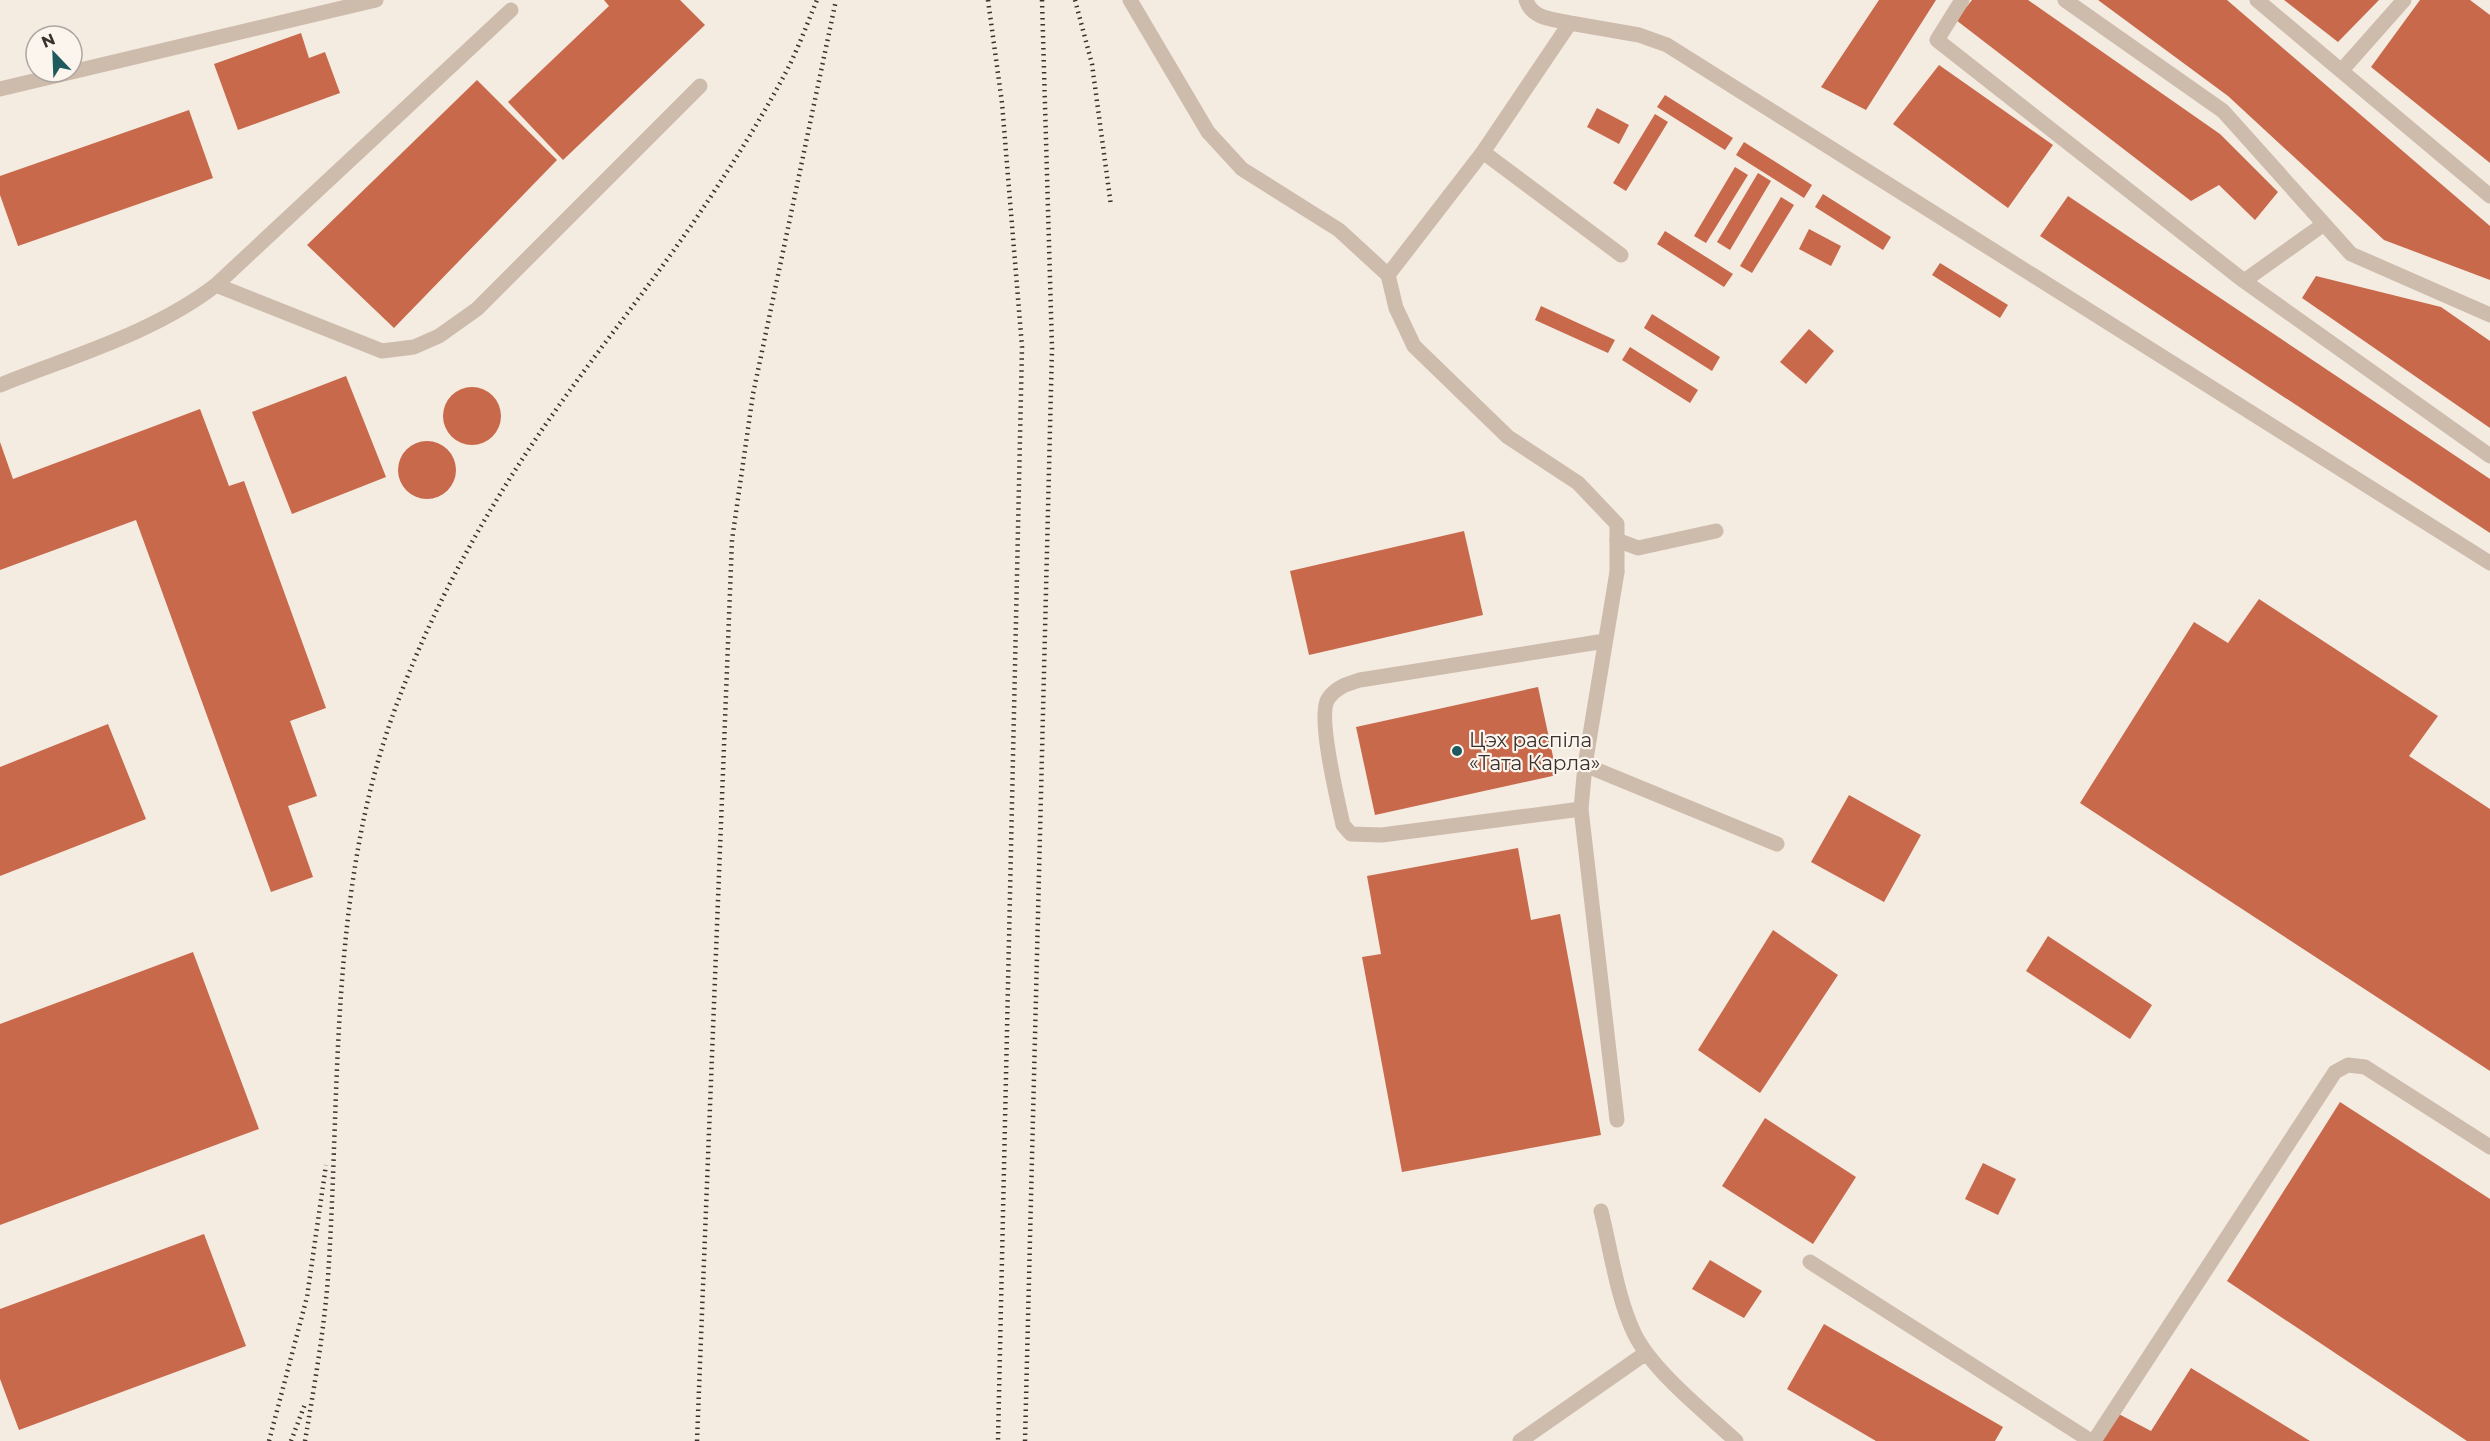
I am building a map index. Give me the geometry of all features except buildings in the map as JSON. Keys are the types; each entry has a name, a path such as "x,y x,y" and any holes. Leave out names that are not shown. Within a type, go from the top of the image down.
{"street":[{"path":"0,89 376,0"},
{"path":"1130,0 1208,132 1242,169 1339,230 1388,275 1396,308 1414,346 1508,437 1578,483 1617,524 1617,572 1585,765 1581,809 1617,1120"},
{"path":"1526,0 1528,8 1539,16 1639,36 1667,45 2490,563"},
{"path":"1962,0 1937,40 2244,281 2490,456"},
{"path":"2065,0 2223,111 2351,254 2490,315"},
{"path":"2257,0 2490,196"},
{"path":"2342,70 2404,0"},
{"path":"0,385 156,322 190,305 216,285 511,10"},
{"path":"1388,275 1483,152 1570,23"},
{"path":"216,285 382,351 414,347 439,336 477,309 700,86"},
{"path":"1483,152 1621,255"},
{"path":"2244,281 2324,224"},
{"path":"1617,540 1638,549 1716,531"},
{"path":"1581,809 1382,835 1351,834 1342,825 1325,727 1327,701 1340,686 1359,680 1605,641"},
{"path":"1585,765 1777,844"},
{"path":"1810,1262 2093,1441 2335,1072 2348,1065 2365,1066 2490,1147"},
{"path":"1601,1211 1626,1309 1635,1334 1646,1353 1736,1441"},
{"path":"1520,1441 1646,1353"}],"railway":[{"path":"305,1441 328,1277 337,1059 349,913 359,841 375,770 398,701 441,600 494,504 552,415 675,248 731,166 786,72 817,0"},
{"path":"697,1441 732,540 753,394 836,0"},
{"path":"988,0 1002,103 1022,347 998,1441"},
{"path":"1025,1441 1052,348 1042,0"},
{"path":"1075,0 1092,64 1111,206"},
{"path":"269,1441 307,1297 326,1165"},
{"path":"291,1441 305,1404"}],"place":[{"name":"Цэх распіла «Тата Карла»","path":"1457,751"}]}
